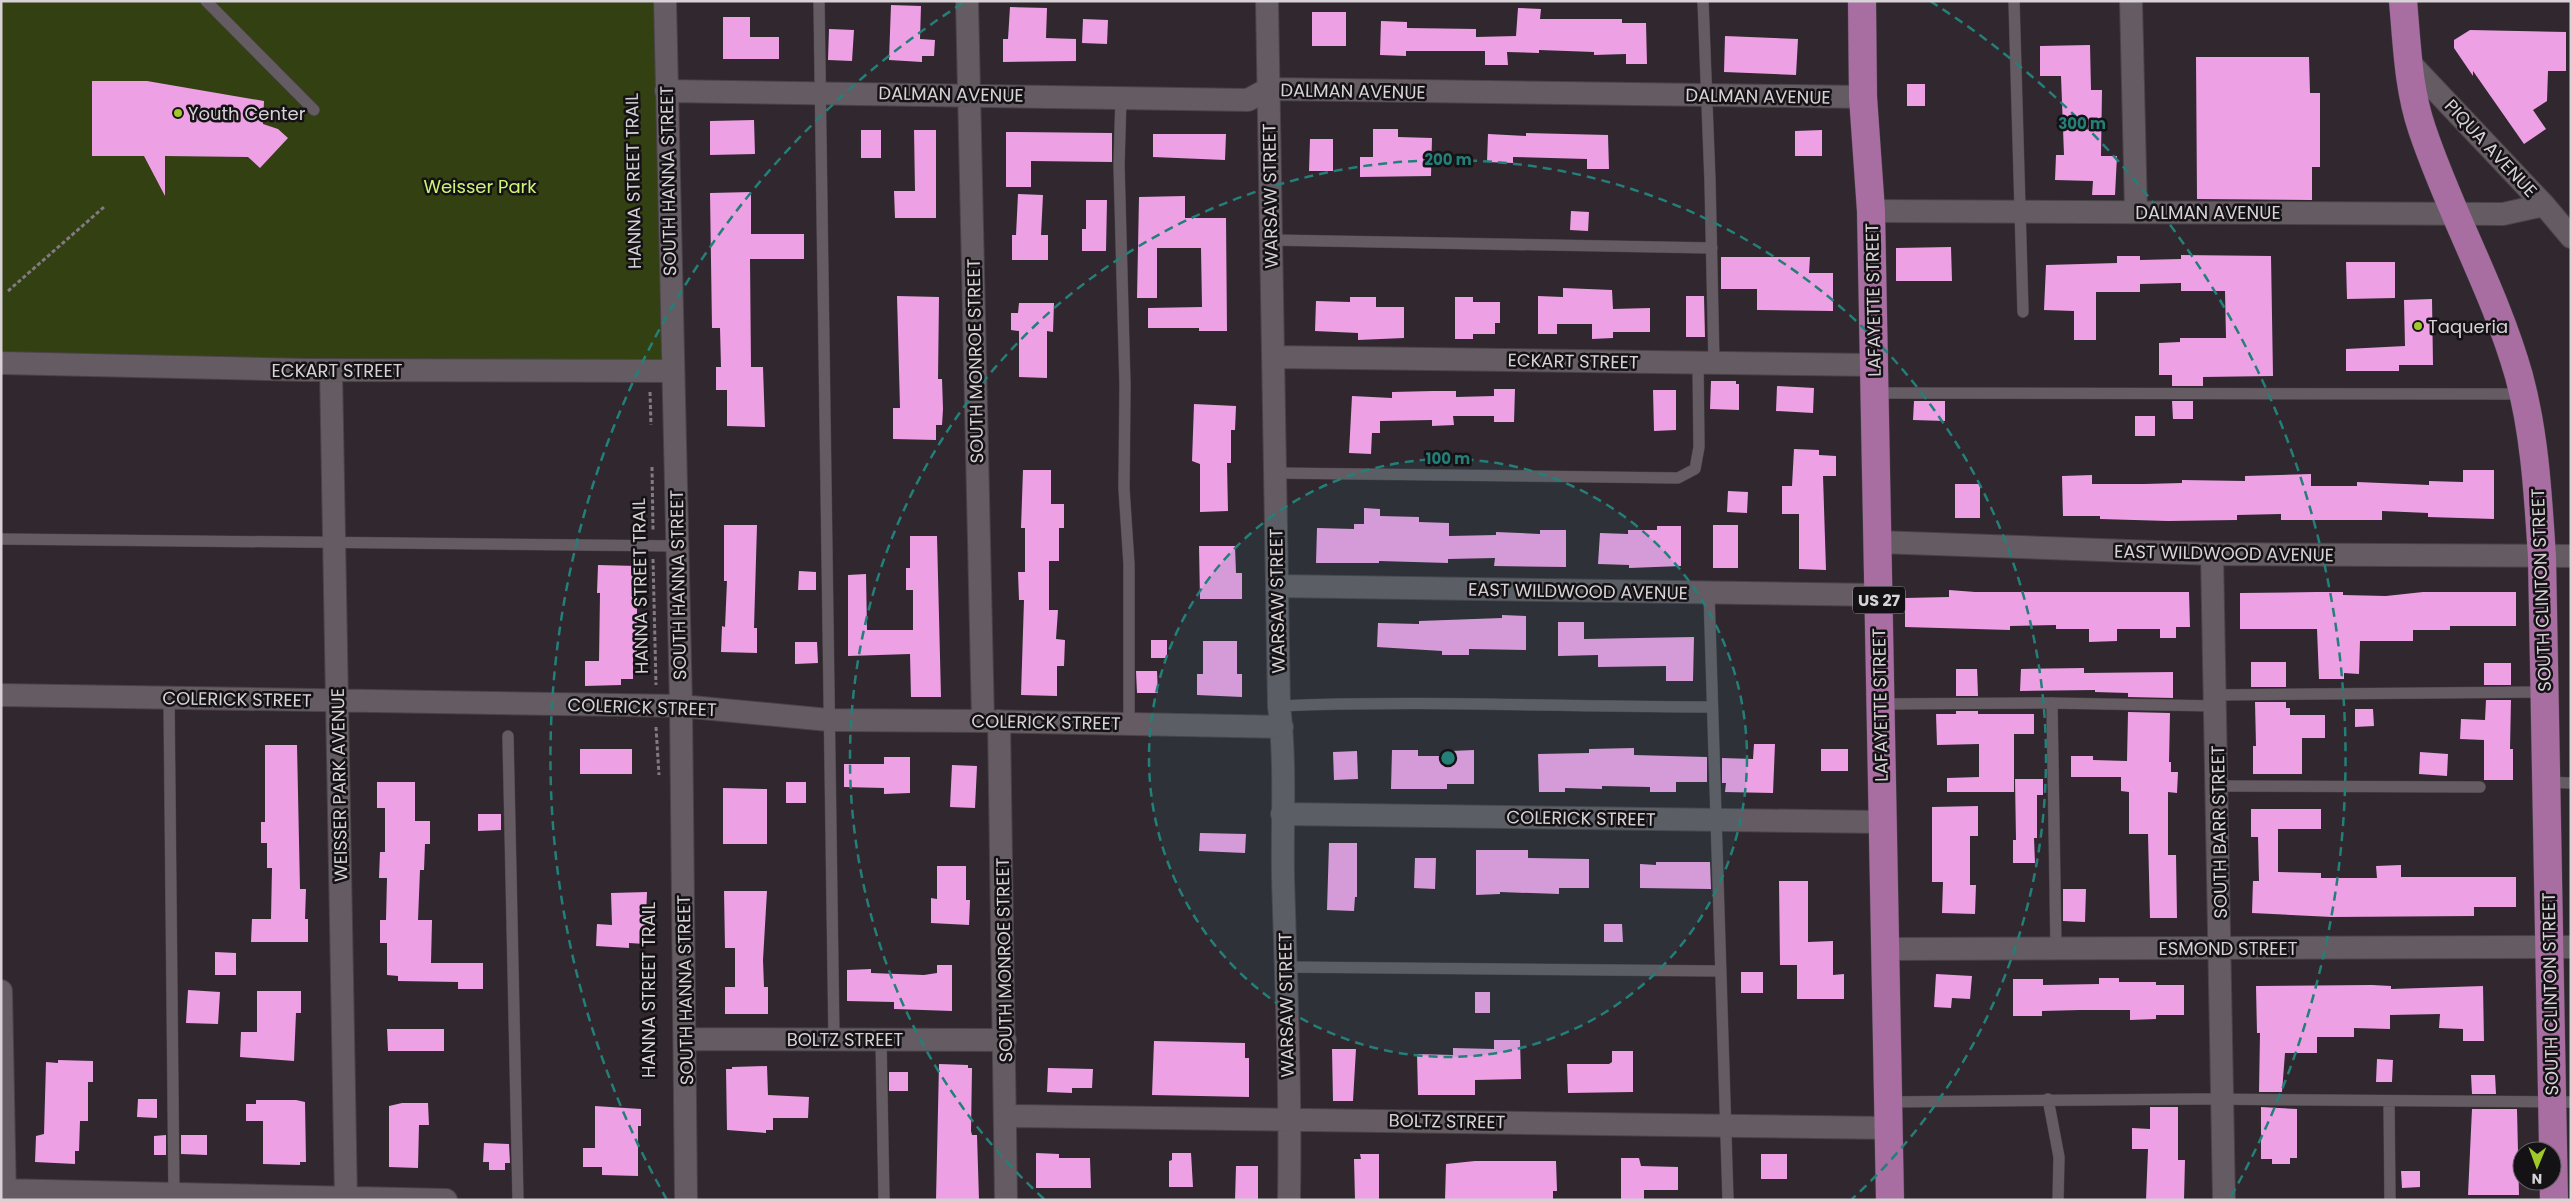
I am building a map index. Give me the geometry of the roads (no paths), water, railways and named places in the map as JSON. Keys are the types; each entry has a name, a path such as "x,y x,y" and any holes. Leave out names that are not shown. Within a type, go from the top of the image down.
{"highway":[{"name":"LAFAYETTE STREET","path":"1862,1 1863,97 1871,211 1878,542 1881,822 1890,1200"},
{"name":"SOUTH CLINTON STREET","path":"2404,1 2408,61 2422,128 2502,325 2523,394 2537,475 2542,556 2544,692 2558,782 2561,1102 2554,1200"}],"street":[{"name":"SOUTH HANNA STREET","path":"665,1 681,706 686,1039 686,1200"},
{"name":"SOUTH MONROE STREET","path":"968,1 969,95 991,721 1005,1040 1007,1116 1006,1200"},
{"name":"WARSAW STREET","path":"1267,1 1274,473 1281,717 1289,1200"},
{"path":"2131,1 2136,212"},
{"name":"PIQUA AVENUE","path":"2408,61 2544,205 2571,238"},
{"name":"DALMAN AVENUE","path":"666,91 1121,96 1248,100 1268,90 1863,97"},
{"name":"DALMAN AVENUE","path":"1871,211 2503,214 2544,205"},
{"name":"ECKART STREET","path":"1273,357 1874,365"},
{"name":"ECKART STREET","path":"1,363 331,370 672,371"},
{"name":"WEISSER PARK AVENUE","path":"331,370 336,542 346,1199"},
{"name":"EAST WILDWOOD AVENUE","path":"1878,542 2212,554 2571,556"},
{"name":"SOUTH BARR STREET","path":"2212,554 2217,700 2224,1200"},
{"name":"EAST WILDWOOD AVENUE","path":"1277,586 1878,595"},
{"name":"COLERICK STREET","path":"1,695 656,705 829,720 1129,724 1281,717"},
{"name":"COLERICK STREET","path":"1282,814 1881,822"},
{"name":"ESMOND STREET","path":"1885,949 2560,947"},
{"path":"1,991 4,1193 446,1200"},
{"name":"BOLTZ STREET","path":"686,1039 1005,1040"},
{"name":"BOLTZ STREET","path":"1007,1116 1728,1125 1887,1115"}],"lane":[{"path":"206,1 314,110"},
{"path":"819,1 834,1039"},
{"path":"1274,473 1678,478 1695,469 1699,448 1706,363 1712,248 1702,1"},
{"path":"2014,1 2023,312"},
{"path":"1121,96 1119,165 1125,385 1124,489 1129,564 1129,724"},
{"path":"1271,240 1712,248"},
{"path":"1874,393 2523,394"},
{"path":"1,539 678,546"},
{"path":"1709,593 1728,1125 1728,1200"},
{"path":"1880,704 2052,703 2544,692"},
{"path":"170,698 174,1197"},
{"path":"1281,717 1457,702 1563,706 1712,707"},
{"path":"2052,703 2056,948"},
{"path":"508,736 518,1200"},
{"path":"2218,786 2480,787"},
{"path":"1285,967 1495,971 1721,971"},
{"path":"881,1040 884,1200"},
{"path":"1887,1115 2048,1099 2561,1102"},
{"path":"2048,1099 2058,1151 2058,1200"},
{"path":"2389,1101 2390,1200"}],"place":[{"name":"Youth Center","path":"178,113"},
{"name":"Taqueria","path":"2418,326"}],"park label":[{"name":"Weisser Park","path":"480,186"}]}
